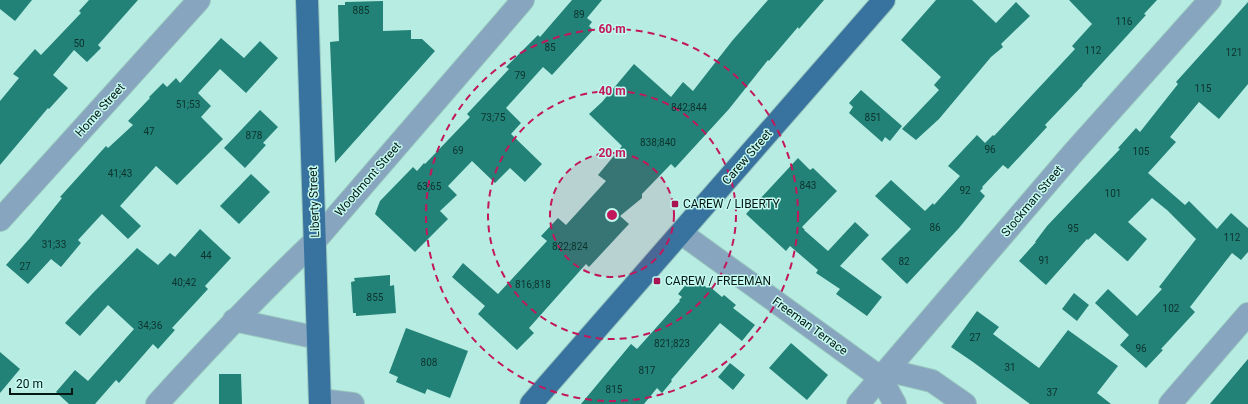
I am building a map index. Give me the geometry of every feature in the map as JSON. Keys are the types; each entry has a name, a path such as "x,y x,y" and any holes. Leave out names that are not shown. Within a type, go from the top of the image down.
{"main road":[{"name":"Liberty Street","path":"307,0 320,402"},
{"name":"Carew Street","path":"531,404 884,0"}],"street":[{"name":"Home Street","path":"0,220 199,0"},
{"name":"Woodmont Street","path":"157,404 234,320 315,241 523,0"},
{"name":"Stockman Street","path":"858,404 1073,153 1210,0"},
{"name":"Freeman Terrace","path":"681,233 881,378 895,404"},
{"path":"1170,404 1248,314"},
{"path":"234,320 318,338"},
{"path":"881,378 899,373 932,381 966,404"},
{"path":"320,402 353,404"}],"building":[{"path":"0,0 32,0 15,21 0,9"},
{"path":"89,0 138,0 98,45 101,48 87,62 74,50 53,75 68,88 49,109 48,108 0,165 0,101 19,78 13,74 35,49 41,55 81,13 79,11"},
{"path":"572,0 602,0 587,18 592,22 589,26 593,30 552,75 543,67 506,108 521,123 511,134 542,164 525,182 510,168 495,183 472,161 448,186 457,195 440,211 448,219 415,252 375,214 380,201 413,167 417,171 424,163 425,164 470,117 467,114 509,69 506,67 538,35 540,37"},
{"path":"768,0 824,0 799,29 798,27 769,61 768,60 729,109 675,168 671,164 642,194 642,198 620,216 629,224 589,267 586,264 529,328 534,333 517,350 478,314 485,306 452,277 463,263 498,294 547,241 541,236 558,218 566,225 606,181 598,175 622,146 589,114 602,102 634,64 671,97 683,82 693,91 732,41"},
{"path":"936,0 972,0 996,23 1016,2 1030,16 1001,44 1003,47 991,57 939,119 916,140 902,129 939,90 934,85 941,77 901,40"},
{"path":"1069,0 1157,0 1144,14 1146,15 1045,125 1047,127 1008,169 1003,165 982,187 983,188 980,191 985,196 959,228 907,284 881,259 911,229 875,196 891,180 925,211 933,203 934,205 960,176 948,166 977,135 985,143 993,135 994,136 1075,49 1072,46 1092,24"},
{"path":"383,1 383,31 411,30 411,39 422,39 435,51 335,163 330,42 339,41 338,5 345,5 345,2"},
{"path":"1248,2 1248,84 1219,119 1199,102 1170,137 1176,142 1148,173 1185,205 1189,201 1217,229 1231,213 1248,228 1248,252 1241,260 1232,253 1190,307 1195,312 1161,349 1163,350 1146,368 1120,345 1129,335 1095,303 1108,289 1137,316 1162,289 1159,287 1196,239 1167,210 1152,198 1128,222 1147,239 1128,261 1095,233 1088,240 1087,239 1046,285 1019,261 1036,242 1047,226 1120,149 1118,148 1136,128 1140,132 1178,84 1176,82"},
{"path":"221,38 244,58 260,41 278,58 246,93 220,69 198,93 211,106 201,117 223,139 177,185 156,166 120,206 141,226 128,239 102,214 78,240 81,243 61,267 51,259 28,284 6,265 62,198 60,197 106,146 108,148 133,125 128,121 150,98 149,97 163,83 167,87 176,78 180,83"},
{"path":"861,90 902,126 890,141 885,137 882,142 849,113 853,107 849,103"},
{"path":"260,110 278,127 263,143 266,145 245,168 224,148"},
{"path":"798,158 810,170 813,168 837,191 802,227 804,230 828,251 855,222 869,235 840,266 882,297 867,316 836,294 840,289 816,273 818,270 790,246 786,251 746,214"},
{"path":"251,174 270,192 239,224 220,206"},
{"path":"200,229 231,258 205,286 208,289 172,328 175,330 158,349 153,344 119,383 116,380 95,404 69,404 56,392 75,370 88,381 134,329 108,305 80,336 65,323 137,248 158,265 170,253 175,257"},
{"path":"390,275 390,286 394,285 396,313 356,316 356,313 353,313 351,282 355,281 354,278"},
{"path":"693,276 707,288 709,286 722,297 724,295 736,305 733,308 755,325 742,341 720,323 671,380 672,381 662,393 657,388 644,404 581,404 631,344 637,349 680,301 679,300 682,297 678,294"},
{"path":"1074,293 1089,305 1077,321 1062,309"},
{"path":"977,311 999,327 993,334 1039,368 1068,330 1118,366 1097,393 1111,404 1030,404 951,347"},
{"path":"406,328 468,351 450,398 427,389 425,394 396,382 398,377 389,373"},
{"path":"791,343 828,375 807,400 769,368"},
{"path":"0,352 20,369 0,393"},
{"path":"1248,359 1248,404 1210,404"},
{"path":"730,363 745,375 733,390 718,377"},
{"path":"219,374 241,374 242,404 219,404"}],"place":[{"name":"CAREW / LIBERTY","path":"675,204"},
{"name":"CAREW / FREEMAN","path":"657,281"}]}
